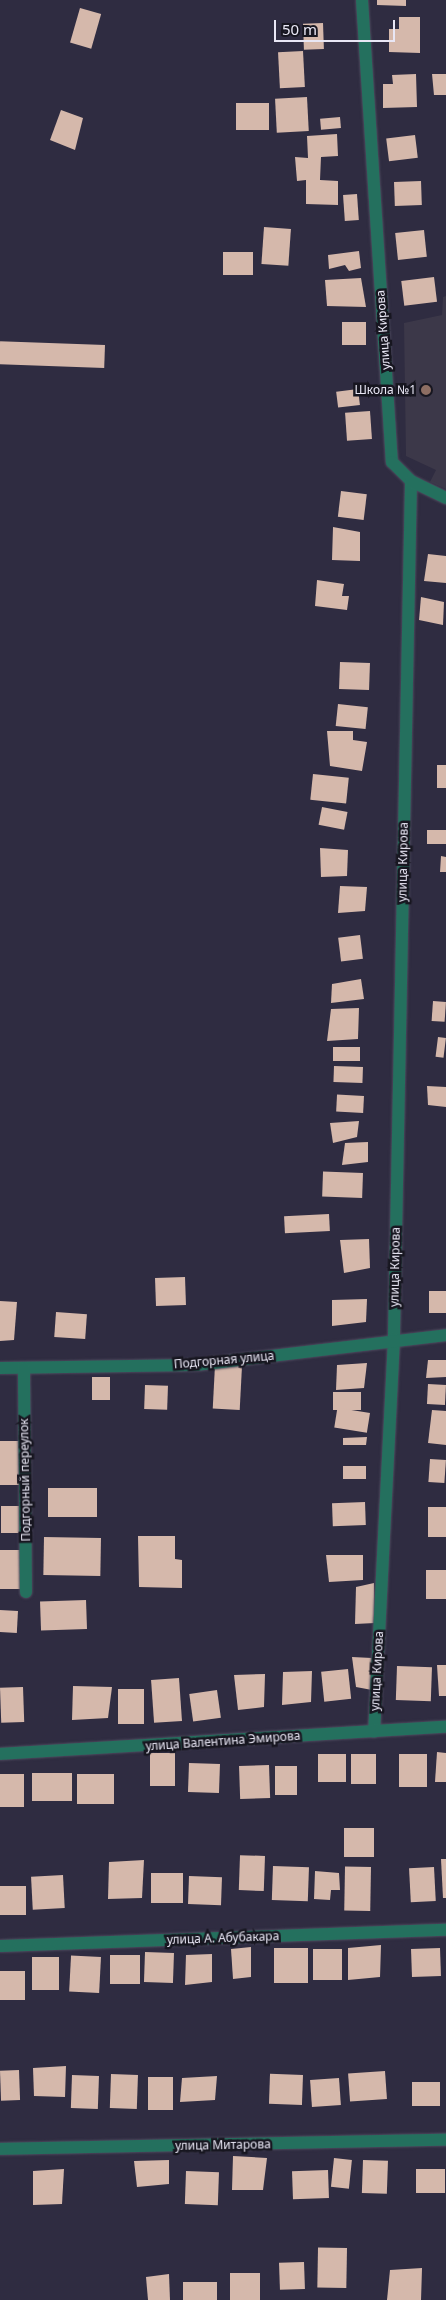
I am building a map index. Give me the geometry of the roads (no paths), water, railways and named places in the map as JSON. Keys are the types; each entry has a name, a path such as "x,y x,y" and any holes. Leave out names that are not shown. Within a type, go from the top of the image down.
{"street":[{"name":"улица Кирова","path":"362,0 392,462 410,481 394,1339 374,1731"},
{"path":"410,481 446,498"},
{"name":"Подгорная улица","path":"0,1368 196,1365 394,1339 446,1335"},
{"name":"Подгорный переулок","path":"24,1368 26,1592"},
{"name":"улица Валентина Эмирова","path":"0,1754 446,1727"},
{"name":"улица А. Абубакара","path":"0,1946 446,1930"},
{"name":"улица Митарова","path":"0,2149 446,2140"}],"place":[{"name":"Школа №1","path":"426,390"}]}
